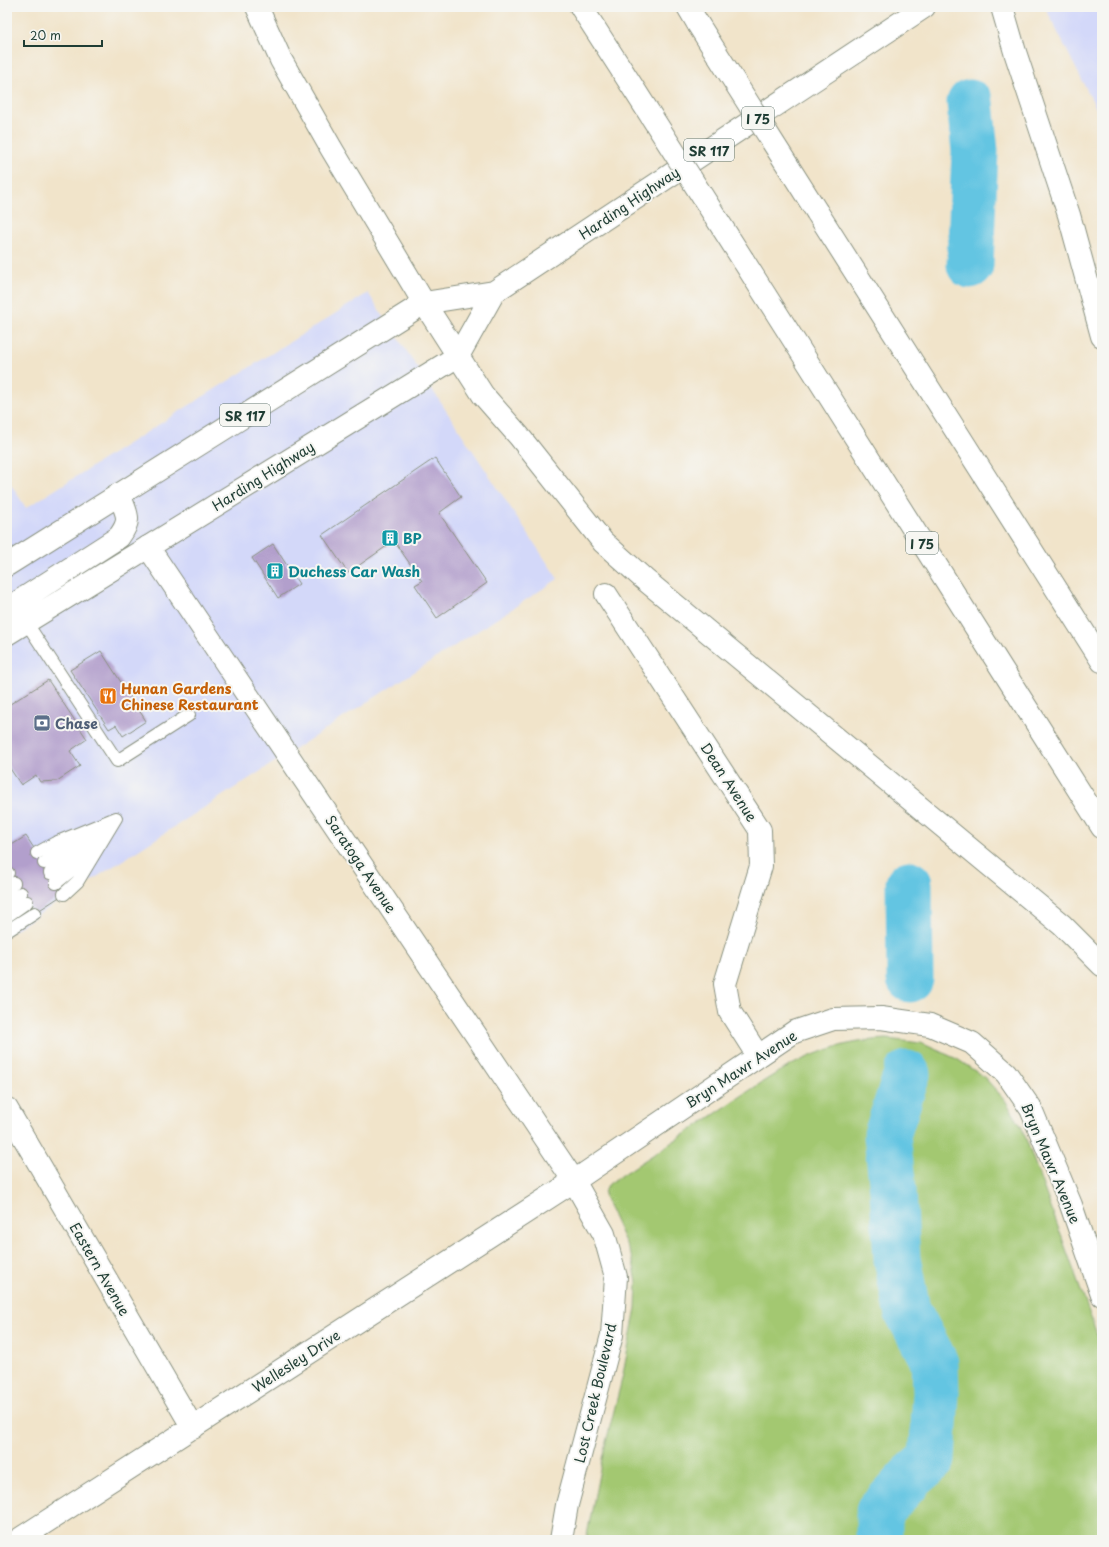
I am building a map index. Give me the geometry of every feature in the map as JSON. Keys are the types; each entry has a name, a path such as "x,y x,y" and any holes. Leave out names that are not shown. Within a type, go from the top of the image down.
{"main road":[{"path":"257,7 281,60 335,154 424,303 483,395 519,436 604,542 644,580 1062,925 1102,965"},
{"name":"I 75","path":"582,7 1102,827"},
{"name":"Harding Highway","path":"7,565 424,303 494,292 924,7"},
{"path":"1002,7 1015,52 1069,216 1102,336"},
{"name":"I 75","path":"693,16 1102,661"},
{"name":"Harding Highway","path":"7,634 458,356 494,292"},
{"path":"7,609 119,537 125,528 128,519 119,494"},
{"name":"Saratoga Avenue","path":"148,547 574,1182"},
{"name":"Dean Avenue","path":"606,594 760,830 761,866 725,984 730,1012 758,1056"},
{"name":"Bryn Mawr Avenue","path":"574,1182 794,1032 832,1019 881,1018 930,1025 972,1043 1006,1073 1031,1109 1071,1205 1102,1295"},
{"name":"Eastern Avenue","path":"7,1109 193,1428"},
{"name":"Wellesley Drive","path":"18,1540 574,1182"},
{"name":"Lost Creek Boulevard","path":"561,1540 567,1505 612,1335 616,1277 604,1234 574,1182"}],"lane":[{"path":"26,622 117,761 189,714"},
{"path":"116,818 72,870 47,868 55,843 116,818"},
{"path":"64,894 78,880 116,818"},
{"path":"7,902 14,885"},
{"path":"7,916 14,885"},
{"path":"7,931 35,913"}],"shaded area":[{"path":"1045,7 1102,7 1102,120"},
{"path":"368,293 558,579 7,935 7,478 26,508"}],"green space":[{"path":"886,1039 921,1043 957,1059 984,1077 1005,1100 1022,1128 1102,1348 1102,1540 586,1540 603,1454 622,1379 636,1308 637,1282 632,1257 605,1199 604,1192 606,1188 610,1183 771,1076 812,1055 835,1047 859,1042"}],"building":[{"name":"BP","path":"435,458 461,497 439,513 487,583 437,618 415,585 422,581 394,541 348,573 322,535"},
{"name":"Duchess Car Wash","path":"273,544 299,584 278,598 252,558"},
{"name":"Hunan Gardens Chinese Restaurant","path":"101,651 146,721 123,736 116,725 109,729 70,670"},
{"name":"Chase","path":"48,680 87,739 70,751 80,766 57,781 40,782 36,775 21,785 7,764 7,706"},
{"path":"26,836 64,894 35,913 7,872 7,848"}],"waterway":[{"path":"970,103 975,151 970,265"},
{"path":"909,884 910,979"},
{"path":"879,1540 879,1512 912,1476 932,1459 936,1393 935,1363 907,1310 897,1259 893,1191 887,1135 907,1074"}],"place":[{"name":"BP","path":"390,538"},
{"name":"Duchess Car Wash","path":"275,571"},
{"name":"Hunan Gardens Chinese Restaurant","path":"108,696"},
{"name":"Chase","path":"42,723"}]}
